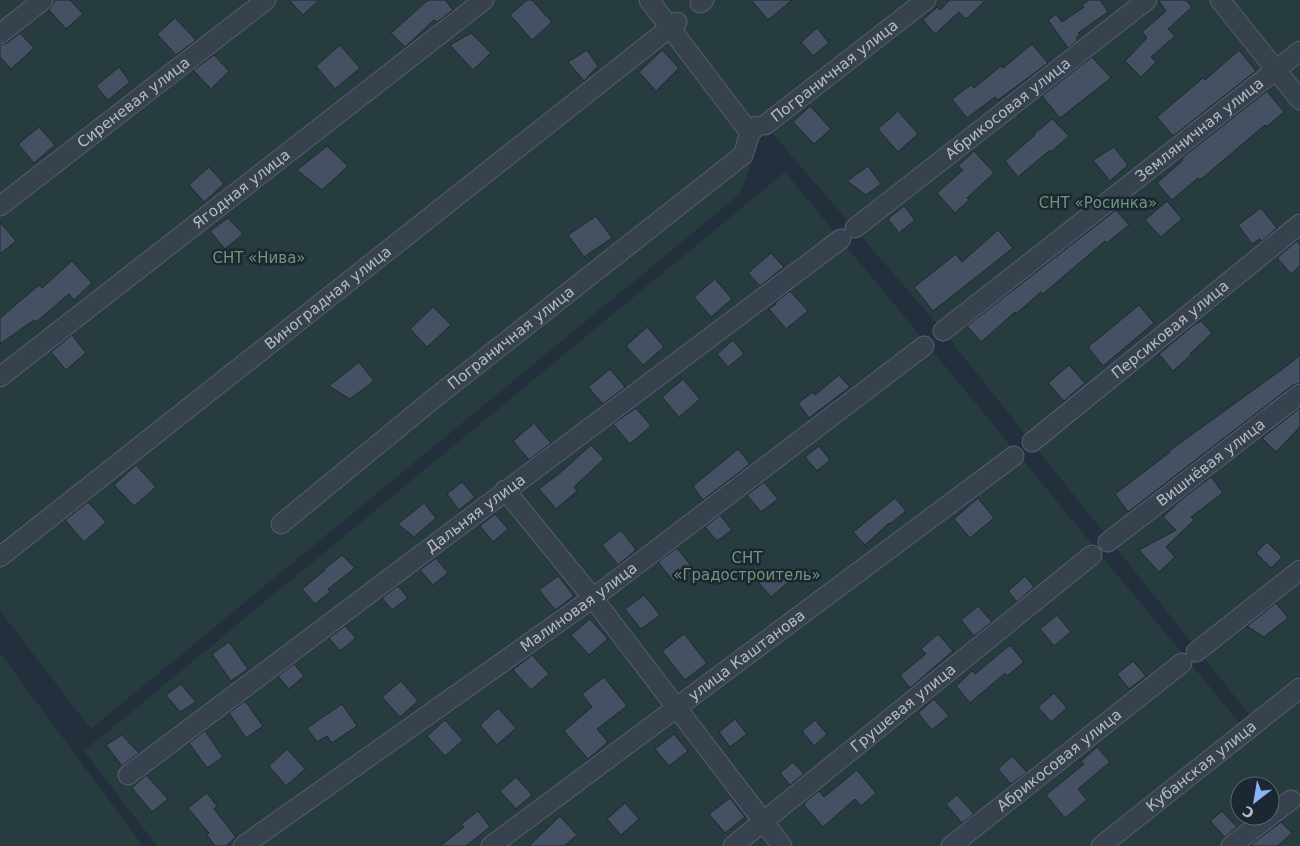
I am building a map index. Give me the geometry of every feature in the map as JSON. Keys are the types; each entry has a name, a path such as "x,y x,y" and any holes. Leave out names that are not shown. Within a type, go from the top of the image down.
{"street":[{"path":"0,34 43,0"},
{"name":"Сиреневая улица","path":"0,206 266,0"},
{"name":"Ягодная улица","path":"0,377 484,0"},
{"path":"648,0 673,25 757,128"},
{"name":"Пограничная улица","path":"281,524 432,400 743,155 757,128 926,0"},
{"name":"Абрикосовая улица","path":"823,252 1147,0"},
{"path":"1220,0 1300,100"},
{"name":"Виноградная улица","path":"0,557 673,25"},
{"name":"Земляничная улица","path":"950,326 1300,51"},
{"name":"Персиковая улица","path":"1036,439 1300,224"},
{"name":"Дальняя улица","path":"128,774 823,252"},
{"name":"Малиновая улица","path":"243,846 593,598 924,346"},
{"name":"Вишнёвая улица","path":"1115,536 1300,394"},
{"name":"улица Каштанова","path":"491,846 1008,460"},
{"path":"504,490 593,598 782,846"},
{"name":"Грушевая улица","path":"733,846 1092,555"},
{"name":"Абрикосовая улица","path":"951,846 1300,570"},
{"name":"Кубанская улица","path":"1101,846 1300,688"},
{"path":"1231,846 1291,800"}],"green space":[{"name":"СНТ «Нива»","path":"0,0 1300,0 1300,688 1256,723 943,331 765,125 740,194 91,729 0,611"},
{"name":"СНТ «Градостроитель»","path":"785,172 1252,738 1300,700 1300,846 157,846 84,751"},
{"path":"0,653 143,846 0,846"}],"building":[{"path":"55,0 70,0 83,14 66,29 49,10"},
{"path":"289,0 319,0 303,15"},
{"path":"428,0 445,0 453,10 437,22 434,20 405,47 391,33"},
{"path":"527,0 532,0 552,22 532,40 510,15"},
{"path":"751,0 792,0 768,20"},
{"path":"947,0 986,0 966,19 959,12 935,34 923,20 937,7 940,10 949,1"},
{"path":"1089,0 1100,0 1108,12 1078,33 1080,35 1076,38 1078,40 1068,48 1048,20 1056,14 1062,22 1084,7 1082,5"},
{"path":"1158,0 1186,0 1192,7 1168,29 1175,36 1151,57 1156,62 1141,77 1125,61 1147,38 1142,32 1166,11"},
{"path":"175,18 196,40 176,55 157,34"},
{"path":"817,28 829,43 813,56 801,42"},
{"path":"20,33 34,48 11,69 0,57 0,45 7,43"},
{"path":"471,33 491,53 473,70 450,45"},
{"path":"1032,44 1048,63 998,100 995,97 967,118 952,99 971,85 974,88 1001,66 1003,68"},
{"path":"340,45 360,68 335,89 316,66"},
{"path":"587,50 598,66 584,81 568,62"},
{"path":"662,50 679,68 656,91 639,72"},
{"path":"1239,50 1256,71 1173,136 1157,117 1203,78 1205,80"},
{"path":"214,55 229,71 211,89 193,70"},
{"path":"1092,57 1111,78 1060,118 1042,96"},
{"path":"119,67 130,82 108,100 96,86"},
{"path":"1267,91 1284,112 1266,127 1265,125 1200,180 1198,178 1172,200 1157,183 1183,160 1182,158"},
{"path":"810,106 831,129 814,144 793,122"},
{"path":"898,111 918,134 898,152 878,129"},
{"path":"1052,119 1069,136 1018,177 1005,161"},
{"path":"39,127 55,145 34,163 18,144"},
{"path":"327,146 348,166 322,190 297,170"},
{"path":"1114,147 1128,165 1110,181 1093,160"},
{"path":"974,151 994,173 967,198 969,200 955,213 937,193 963,170 958,166"},
{"path":"868,166 881,184 866,195 847,181"},
{"path":"209,167 224,184 204,202 189,185"},
{"path":"1167,201 1182,219 1161,237 1145,220"},
{"path":"904,206 915,220 899,233 888,219"},
{"path":"1261,208 1277,228 1262,241 1260,239 1252,244 1238,225"},
{"path":"1116,210 1129,225 1107,243 1105,241 1043,294 1041,292 1016,314 1015,312 981,342 967,326"},
{"path":"596,216 612,238 584,257 568,235"},
{"path":"228,218 243,234 225,249 210,231"},
{"path":"0,222 16,241 0,254"},
{"path":"998,230 1013,248 933,311 914,287 956,254 962,262"},
{"path":"1297,241 1300,245 1300,266 1291,274 1277,258"},
{"path":"771,253 784,267 760,286 748,273"},
{"path":"72,261 92,283 74,300 69,294 36,322 34,320 0,344 0,318 39,285 42,288"},
{"path":"715,279 732,299 711,317 694,297"},
{"path":"790,291 808,311 786,329 769,309"},
{"path":"1139,305 1154,323 1103,366 1088,347"},
{"path":"433,307 451,325 427,347 410,329"},
{"path":"1201,321 1212,333 1173,371 1159,354"},
{"path":"647,327 664,347 643,365 626,346"},
{"path":"72,335 86,353 66,370 51,352"},
{"path":"733,340 744,354 728,367 717,354"},
{"path":"1300,355 1300,383 1293,385 1128,512 1115,494 1169,451"},
{"path":"359,362 374,381 350,399 329,386"},
{"path":"1069,365 1085,383 1064,401 1048,383"},
{"path":"610,369 625,387 603,404 588,387"},
{"path":"839,375 850,387 809,418 798,403 813,392 815,395"},
{"path":"683,379 700,399 679,417 662,397"},
{"path":"636,408 651,426 630,444 613,424"},
{"path":"1300,408 1300,427 1276,452 1262,438"},
{"path":"534,423 551,443 529,460 513,441"},
{"path":"591,445 604,459 574,487 577,491 556,509 539,489"},
{"path":"819,446 830,460 817,471 805,457"},
{"path":"738,449 750,464 703,500 693,486"},
{"path":"136,465 156,487 134,506 114,485"},
{"path":"1211,477 1223,493 1191,517 1194,520 1166,547 1175,557 1159,572 1139,550 1176,530 1163,517 1182,499"},
{"path":"462,482 475,497 459,510 447,494"},
{"path":"764,482 778,499 761,512 747,495"},
{"path":"895,498 906,511 889,523 865,545 853,532"},
{"path":"978,498 994,518 970,538 954,519"},
{"path":"88,502 106,522 84,542 65,520"},
{"path":"424,503 436,518 414,537 398,524"},
{"path":"495,514 508,529 493,542 480,526"},
{"path":"720,515 732,530 717,541 705,527"},
{"path":"621,530 636,550 618,565 602,545"},
{"path":"1267,542 1282,557 1271,568 1256,553"},
{"path":"677,548 692,567 674,582 658,562"},
{"path":"342,555 355,568 328,589 330,592 315,604 302,589"},
{"path":"436,558 448,573 433,585 420,570"},
{"path":"779,566 791,580 771,597 759,583"},
{"path":"558,576 574,596 555,610 539,590"},
{"path":"1025,576 1034,587 1017,602 1008,591"},
{"path":"398,586 408,598 392,610 382,598"},
{"path":"644,595 660,615 641,629 625,609"},
{"path":"1276,603 1288,618 1264,637 1247,626"},
{"path":"978,606 992,622 974,636 961,620"},
{"path":"1057,615 1071,632 1054,646 1040,629"},
{"path":"590,619 608,639 589,655 571,635"},
{"path":"345,626 356,638 340,651 329,638"},
{"path":"684,634 707,663 685,680 662,651"},
{"path":"938,634 953,651 910,688 900,675 926,654 921,649"},
{"path":"229,642 248,669 231,681 212,654"},
{"path":"1010,645 1024,662 1007,676 1005,673 970,703 956,686 972,671 975,674"},
{"path":"532,655 549,674 531,690 513,670"},
{"path":"1133,661 1146,676 1129,689 1117,674"},
{"path":"294,664 304,676 289,689 278,676"},
{"path":"604,677 627,706 597,729 608,742 588,759 564,731 592,707 582,694"},
{"path":"401,681 418,701 400,717 382,697"},
{"path":"181,684 196,702 180,712 166,695"},
{"path":"1054,693 1067,708 1051,722 1038,707"},
{"path":"934,699 949,716 932,730 918,713"},
{"path":"245,701 263,726 246,738 229,713"},
{"path":"342,704 357,726 332,743 327,736 317,742 307,728"},
{"path":"498,708 516,728 497,745 480,725"},
{"path":"735,719 747,734 730,747 719,732"},
{"path":"445,720 463,740 445,756 427,736"},
{"path":"815,720 827,734 814,746 802,731"},
{"path":"205,731 223,757 207,768 189,743"},
{"path":"674,734 688,751 669,766 655,749"},
{"path":"122,735 139,753 122,766 106,745"},
{"path":"1097,747 1110,762 1078,789 1087,800 1065,818 1046,795 1084,764 1081,761"},
{"path":"287,749 305,769 286,786 269,766"},
{"path":"1012,756 1027,772 1011,784 998,769"},
{"path":"793,762 804,774 790,785 780,773"},
{"path":"857,770 876,793 861,806 855,799 823,827 804,805 805,802 819,791 824,797"},
{"path":"146,775 168,799 152,812 132,788"},
{"path":"516,777 532,795 516,809 500,791"},
{"path":"207,793 217,806 214,809 236,837 226,846 215,846 207,835 209,833 188,808"},
{"path":"957,795 974,814 962,823 946,804"},
{"path":"730,798 745,817 725,833 709,814"},
{"path":"625,803 639,819 621,835 607,819"},
{"path":"478,811 490,827 466,846 440,846 464,827 461,824"},
{"path":"1222,811 1230,820 1230,826 1237,827 1225,837 1210,821"},
{"path":"560,816 577,835 564,846 529,846"},
{"path":"1280,823 1292,833 1278,846 1249,846 1276,826 1280,826"}],"park label":[{"name":"СНТ «Росинка»","path":"1098,203"}]}
